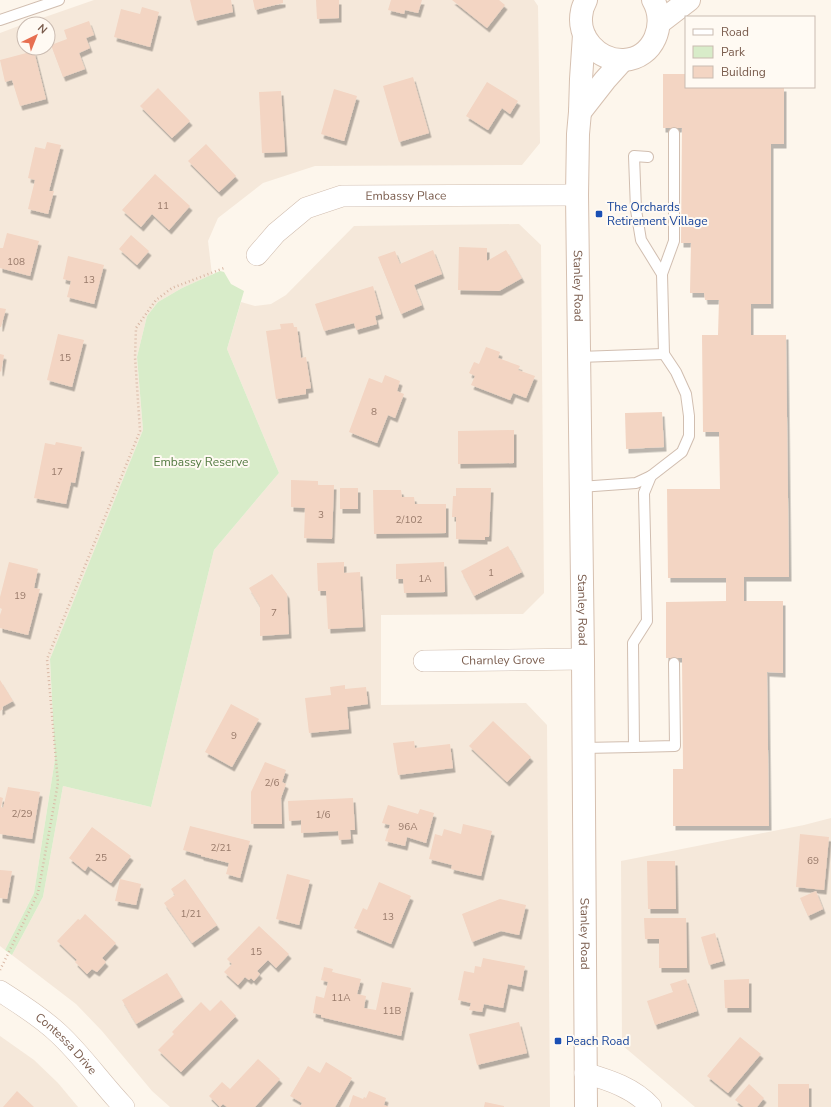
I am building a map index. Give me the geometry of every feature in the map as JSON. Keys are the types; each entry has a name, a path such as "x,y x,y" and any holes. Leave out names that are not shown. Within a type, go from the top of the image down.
{"street":[{"path":"584,35 593,49 607,57 623,60 644,52 652,44 657,34 659,23 657,8 653,0"},
{"path":"659,23 689,0"},
{"name":"Stanley Road","path":"580,4 581,23 584,35 578,134 578,357 583,659 585,1072 587,1107"},
{"path":"580,112 623,60"},
{"name":"Embassy Place","path":"257,255 276,233 306,208 342,196 577,195"},
{"name":"Charnley Grove","path":"424,661 583,659"},
{"name":"Contessa Drive","path":"0,991 31,1010 58,1033 80,1056 106,1089 124,1107"},
{"path":"585,1072 616,1082 652,1107"}],"lane":[{"path":"0,20 59,0"},
{"path":"580,487 636,483 651,476 682,452 688,436 689,416 686,394 676,372 664,354 662,274 674,241 674,133"},
{"path":"648,157 634,156 636,210 641,240 662,274"},
{"path":"578,357 664,354"},
{"path":"634,747 633,643 647,620 644,493 651,476"},
{"path":"583,748 675,746 674,663"}],"path":[{"path":"0,970 38,893 58,783 47,659 140,431 135,357 136,328 156,300 172,288 224,268"}],"shaded area":[{"path":"94,0 534,0 538,6 540,143 522,165 315,166 263,183 218,218 208,241 212,275 182,288 158,302 147,316 137,357 143,430 50,659 55,759 34,893 5,950 0,946 0,33 16,27 16,56 56,56 56,16 48,16"},
{"path":"519,224 541,245 544,593 523,614 381,615 381,705 526,703 547,725 550,1107 170,1107 152,1091 102,1031 76,1004 12,955 43,897 63,786 151,807 214,550 279,473 227,349 241,302 255,306 271,304 286,295 354,226"},
{"path":"831,818 831,1107 695,1107 622,1045 621,861 804,825"},
{"path":"0,1036 34,1060 58,1083 78,1107 0,1107"}],"green space":[{"name":"Embassy Reserve","path":"220,271 224,272 231,284 244,291 227,349 279,473 214,550 151,807 63,786 43,897 12,955 5,950 34,893 55,759 50,659 143,430 137,357 147,316 158,302 182,288"}],"building":[{"path":"190,0 231,0 233,12 195,21"},
{"path":"253,0 283,0 283,3 255,10"},
{"path":"316,0 339,0 339,18 317,19"},
{"path":"391,0 422,0 418,13 405,10 404,14 388,10"},
{"path":"452,0 499,0 505,5 487,28"},
{"path":"142,7 159,12 150,47 114,37 121,9 140,14"},
{"path":"89,21 94,35 86,38 90,48 79,53 85,69 63,77 55,56 56,43 67,39 64,30"},
{"path":"16,56 35,56 46,99 20,106 12,80 5,82 0,60"},
{"path":"663,74 685,74 685,88 784,88 784,144 771,144 771,304 751,304 751,335 786,335 789,577 744,577 744,601 783,601 783,673 767,672 769,826 673,826 673,769 683,769 682,658 666,658 666,602 726,601 726,578 668,578 667,489 720,489 719,432 703,432 702,335 718,335 719,300 705,300 704,293 690,293 691,243 681,243 682,128 663,128"},
{"path":"413,77 429,133 399,142 383,86"},
{"path":"487,82 518,101 510,114 502,108 488,130 466,116"},
{"path":"158,88 190,121 172,138 140,106"},
{"path":"334,89 357,96 344,141 321,134"},
{"path":"281,91 285,152 262,153 259,92"},
{"path":"47,142 61,145 49,191 54,191 48,214 28,209 35,180 28,178 35,147 45,149"},
{"path":"206,144 236,176 219,192 188,161"},
{"path":"155,174 190,206 169,230 152,214 141,227 122,210"},
{"path":"7,233 39,241 30,276 0,268 0,248 3,248"},
{"path":"131,235 149,251 137,265 119,249"},
{"path":"459,247 487,248 487,261 506,250 522,278 499,291 458,290"},
{"path":"433,250 442,274 414,285 422,305 401,314 378,257 395,251 400,264"},
{"path":"68,256 104,265 94,304 67,297 71,281 63,279"},
{"path":"373,286 381,314 375,316 377,324 356,330 354,323 324,331 315,304"},
{"path":"0,308 6,309 1,327 0,327"},
{"path":"293,323 294,327 297,327 301,358 306,357 311,388 306,389 306,394 276,399 266,331 281,329 280,324"},
{"path":"58,334 84,340 72,387 47,380"},
{"path":"486,347 500,352 498,358 520,366 518,370 535,376 526,398 513,393 510,400 471,385 475,376 469,373 474,362 479,364"},
{"path":"0,354 4,355 1,372 0,371"},
{"path":"385,375 400,381 397,391 404,394 395,418 388,415 377,443 349,432 369,378 382,383"},
{"path":"662,412 664,447 626,449 625,413"},
{"path":"514,430 514,463 458,464 458,431"},
{"path":"56,442 82,447 75,483 71,482 66,504 34,498 45,443 55,445"},
{"path":"291,480 318,481 318,485 334,485 332,539 304,538 305,508 291,507"},
{"path":"340,488 358,488 358,509 340,509"},
{"path":"456,488 491,488 489,537 485,537 485,540 456,539 456,517 452,517 453,496 456,496"},
{"path":"373,490 401,490 402,497 414,497 415,504 446,504 446,533 374,534"},
{"path":"508,546 522,572 474,596 461,571"},
{"path":"9,562 38,569 34,588 40,589 28,635 0,628 0,615 2,609 0,608 0,597"},
{"path":"344,562 344,573 360,572 363,627 328,629 326,591 318,591 317,563"},
{"path":"444,562 445,592 404,593 403,579 396,579 396,564"},
{"path":"272,574 287,594 289,634 260,636 260,606 249,588"},
{"path":"0,680 13,701 2,707 3,709 0,711"},
{"path":"345,685 345,689 366,687 368,704 347,707 349,729 309,733 305,698 331,695 330,687"},
{"path":"231,704 259,719 232,767 205,752"},
{"path":"493,721 531,757 507,782 469,746"},
{"path":"414,741 415,748 450,744 453,768 398,775 393,743"},
{"path":"265,762 286,770 282,782 286,784 281,798 282,824 251,824 251,792"},
{"path":"8,787 40,792 32,839 0,834 0,797 3,798 1,807 3,808"},
{"path":"353,798 355,830 350,830 351,839 339,840 338,831 301,833 301,820 289,821 288,801"},
{"path":"388,805 418,814 420,809 434,813 426,843 407,837 405,846 385,841 390,825 382,823"},
{"path":"463,824 492,831 481,876 451,869 452,865 429,859 435,834 442,836 444,829 461,834"},
{"path":"190,826 250,841 240,878 226,874 229,863 183,850"},
{"path":"92,827 131,856 111,883 88,866 85,871 69,858"},
{"path":"800,834 829,837 824,890 796,887"},
{"path":"647,861 675,861 676,909 648,909"},
{"path":"0,870 12,871 7,899 0,898"},
{"path":"287,874 310,880 299,925 276,919"},
{"path":"120,879 141,884 136,905 115,901"},
{"path":"185,879 217,925 192,943 164,903 175,895 171,889"},
{"path":"379,882 411,896 391,944 354,928 363,908 367,910"},
{"path":"816,891 823,909 808,916 800,898"},
{"path":"500,899 526,905 519,935 501,931 472,942 462,914"},
{"path":"85,914 116,943 102,958 106,962 97,972 92,969 87,974 75,962 77,960 57,941 78,919 80,920"},
{"path":"644,918 686,918 687,968 659,968 659,939 645,939"},
{"path":"259,926 289,954 276,968 268,960 257,971 260,974 254,981 251,978 249,980 245,977 238,985 224,972 232,964 227,959"},
{"path":"715,933 723,961 709,965 701,937"},
{"path":"483,958 525,966 521,987 508,984 503,1008 484,1004 482,1012 469,1010 471,1003 458,1000 464,971 474,973 475,966 481,967"},
{"path":"324,967 333,969 332,972 361,979 357,994 366,996 364,1008 376,1010 382,982 411,988 401,1036 321,1017 321,1015 313,1013 316,996 324,998 328,982 321,980"},
{"path":"167,973 182,997 136,1024 122,1000"},
{"path":"686,979 697,1011 655,1025 647,1001 673,992 670,984"},
{"path":"749,979 749,1008 725,1008 724,980"},
{"path":"221,1000 236,1016 181,1072 158,1050 174,1034 172,1032 201,1002 210,1011"},
{"path":"519,1022 527,1053 477,1065 469,1034"},
{"path":"740,1037 761,1054 728,1093 707,1076"},
{"path":"258,1059 280,1079 255,1107 227,1107 223,1104 220,1107 209,1096 222,1082 230,1089"},
{"path":"326,1062 352,1078 335,1107 300,1107 302,1103 290,1096 308,1066 320,1073"},
{"path":"749,1084 764,1098 757,1107 744,1107 735,1100"},
{"path":"778,1084 809,1084 809,1107 778,1107"},
{"path":"17,1091 34,1107 3,1107"},
{"path":"369,1091 386,1098 384,1105 389,1107 349,1107 353,1095 363,1099 364,1097 366,1098"},
{"path":"485,1102 504,1106 504,1107 484,1107"}],"place":[{"name":"The Orchards Retirement Village","path":"599,214"},
{"name":"Peach Road","path":"558,1041"}]}
